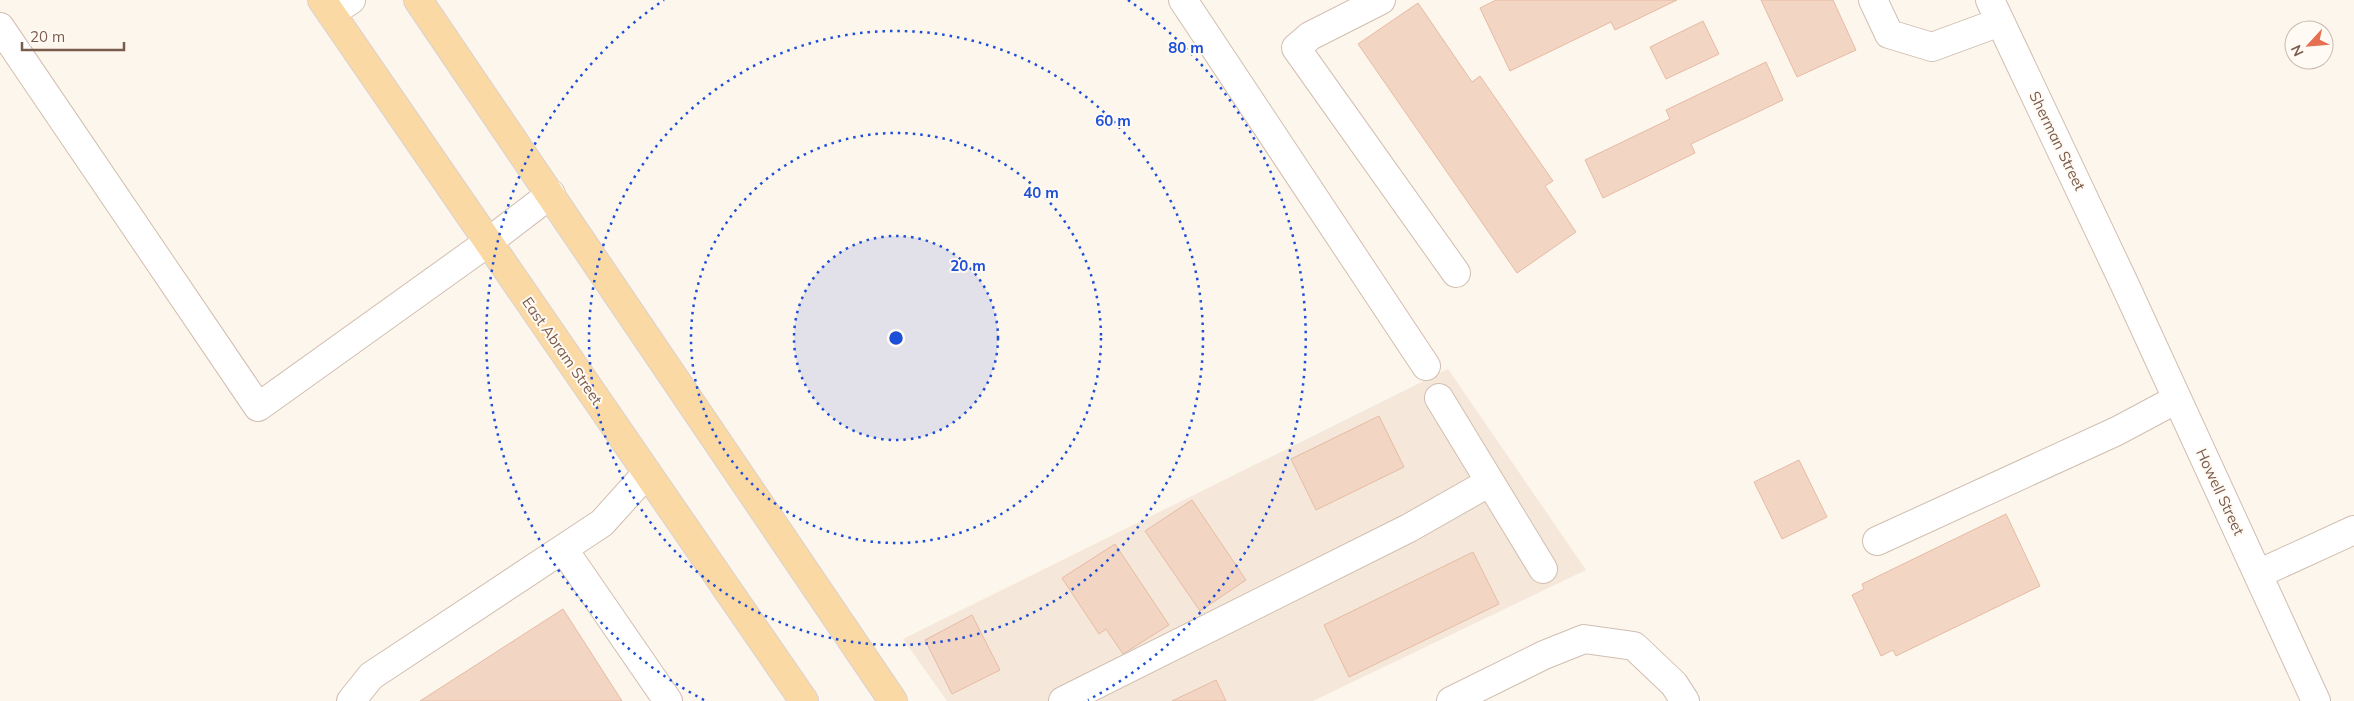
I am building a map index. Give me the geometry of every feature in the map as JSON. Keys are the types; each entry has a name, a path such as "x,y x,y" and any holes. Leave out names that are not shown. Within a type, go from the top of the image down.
{"main road":[{"path":"418,0 893,701"},
{"name":"East Abram Street","path":"334,4 487,243 804,701"},
{"path":"716,572 771,634 822,701"}],"street":[{"path":"1183,0 1426,366"},
{"path":"1381,0 1310,36 1296,48 1456,273"},
{"path":"1874,0 1889,34 1932,47 1995,11"},
{"name":"Sherman Street","path":"1995,11 2124,282"},
{"path":"0,28 258,407 487,243 551,194"},
{"name":"Howell Street","path":"2124,282 2316,701"},
{"path":"1439,398 1544,569"},
{"path":"1876,541 2117,431 2177,399"},
{"path":"351,701 371,676 564,550 602,523 647,473"},
{"path":"1063,701 1409,528 1490,482"},
{"path":"2258,574 2354,530"},
{"path":"564,550 668,701"},
{"path":"1451,701 1544,655 1584,639 1634,646 1674,684 1685,701"}],"shaded area":[{"path":"1448,369 1586,570 1313,701 947,701 903,639"}],"building":[{"path":"1496,0 1677,0 1615,30 1611,22 1510,71 1480,8"},
{"path":"1761,0 1833,0 1856,50 1797,77"},
{"path":"1418,3 1472,82 1480,76 1553,181 1545,186 1576,232 1517,273 1358,44"},
{"path":"1703,21 1719,54 1666,79 1650,47"},
{"path":"1766,62 1783,100 1691,144 1695,153 1603,198 1585,160 1670,119 1666,110"},
{"path":"1379,416 1404,467 1316,510 1291,459"},
{"path":"1799,460 1827,517 1782,539 1754,482"},
{"path":"1192,500 1246,580 1200,611 1145,531"},
{"path":"2006,514 2040,586 1896,656 1893,650 1881,656 1852,595 1864,589 1862,584"},
{"path":"1115,544 1169,625 1123,654 1106,629 1099,634 1062,578"},
{"path":"1473,552 1499,604 1349,677 1324,625"},
{"path":"563,609 622,701 420,701"},
{"path":"972,615 1000,670 952,694 925,640"},
{"path":"1216,680 1226,701 1172,701"}]}
